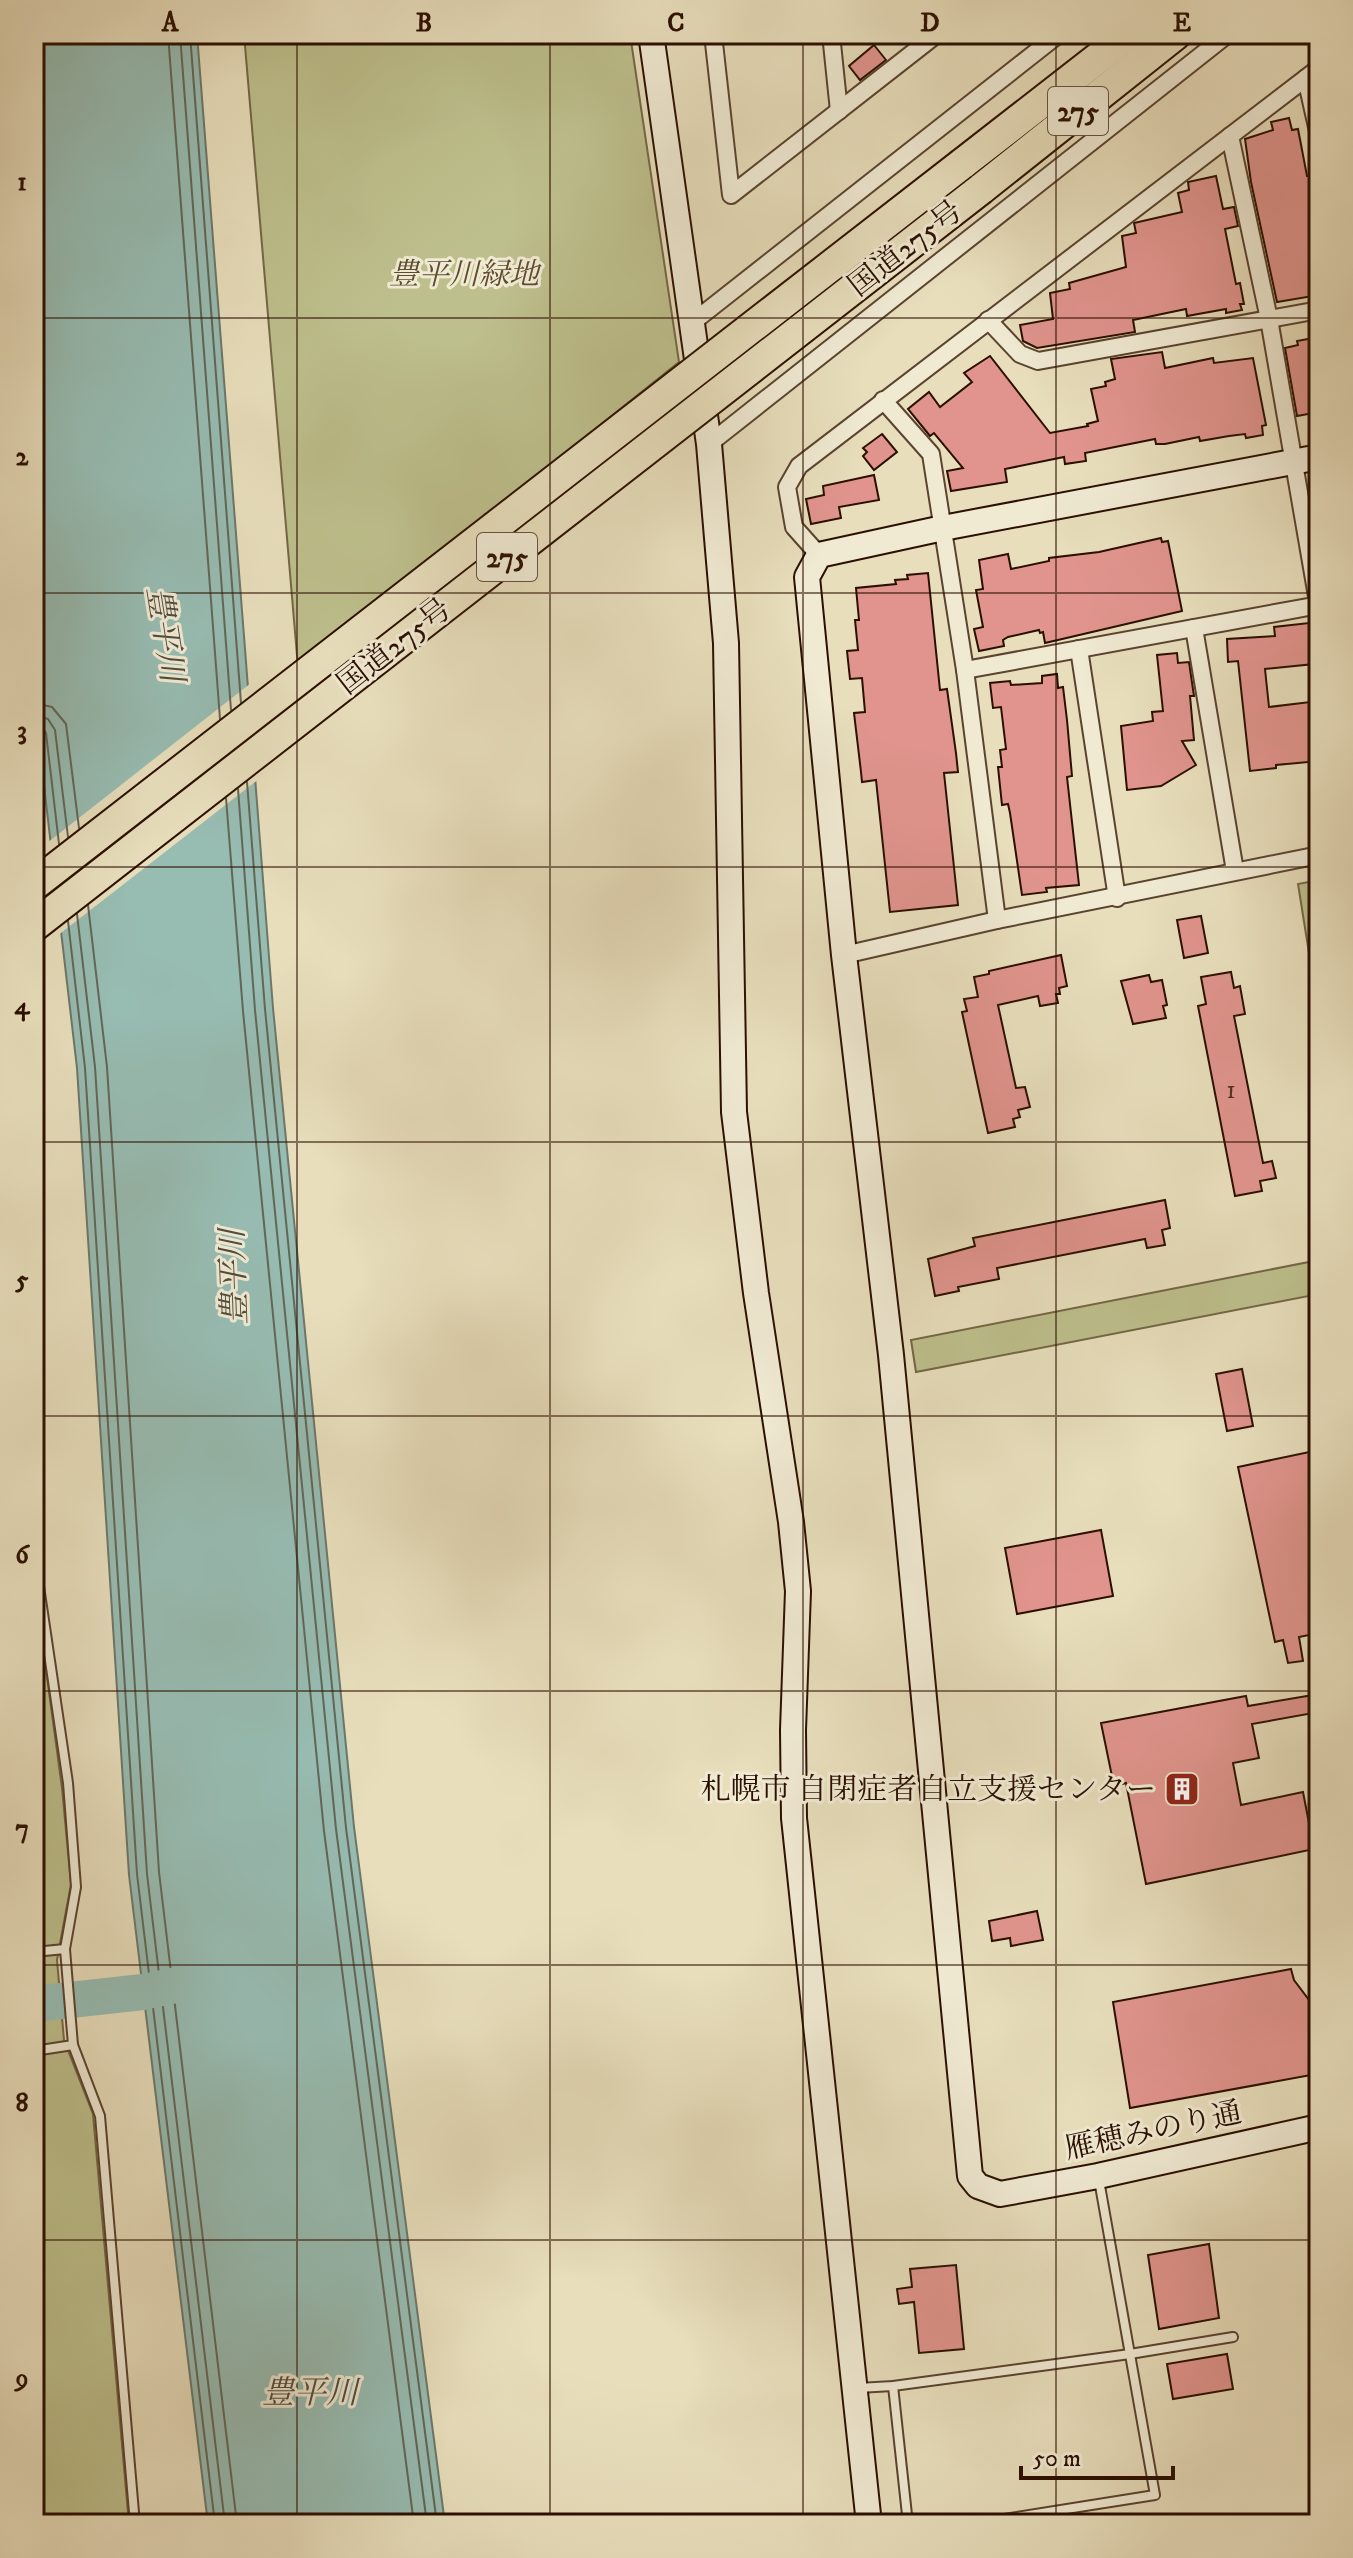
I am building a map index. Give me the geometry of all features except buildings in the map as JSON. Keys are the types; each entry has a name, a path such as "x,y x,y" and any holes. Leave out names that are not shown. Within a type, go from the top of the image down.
{"highway":[{"name":"国道275号","path":"34,885 1129,34"},
{"name":"国道275号","path":"34,926 1176,34"}],"street":[{"path":"651,34 709,444 726,643 734,1112 798,1591 793,1730 794,1818 869,2524"},
{"path":"713,34 731,195 937,34"},
{"path":"831,34 839,111"},
{"path":"693,322 1059,34"},
{"path":"709,444 1228,34"},
{"path":"819,555 794,527 787,487 799,466 1313,73"},
{"path":"1313,73 1319,136"},
{"path":"965,670 1319,606 1269,319 1230,136"},
{"path":"988,320 1020,354 1038,361 1319,310"},
{"path":"883,400 931,454 965,670 997,920"},
{"path":"1319,457 943,528 819,555 807,577 844,955 997,920 1319,855"},
{"path":"1194,628 1235,871"},
{"path":"1079,649 1117,898"},
{"name":"雁穂みのり通","path":"844,955 891,1355 970,2176 978,2186 1000,2194 1098,2176 1319,2127"}],"lane":[{"path":"34,1552 68,1783 76,1887 65,1950 73,2044 100,2116 135,2524"},
{"path":"34,1952 65,1950"},
{"path":"34,2051 73,2044"},
{"path":"972,2524 1155,2495 1098,2176"},
{"path":"855,2389 1130,2354 1233,2337"},
{"path":"893,2386 908,2524"}],"green space":[{"name":"豊平川緑地","path":"244,34 630,34 679,362 298,667"},
{"path":"1319,880 1319,1016 1298,884"},
{"path":"1319,1260 1319,1294 916,1372 911,1340"},
{"path":"34,1581 62,1788 71,1884 57,1960 64,2040 93,2114 129,2524 34,2524"}],"water":[{"name":"豊平川","path":"34,34 197,34 273,1008 354,1827 445,2524 208,2524 129,1875 77,1068 34,700"}],"pier":[{"path":"251,683 259,779 57,936 47,843"}],"waterway":[{"path":"34,2004 143,1992 191,1982"}],"place":[{"name":"札幌市 自閉症者自立支援センター","path":"1182,1789"}]}
